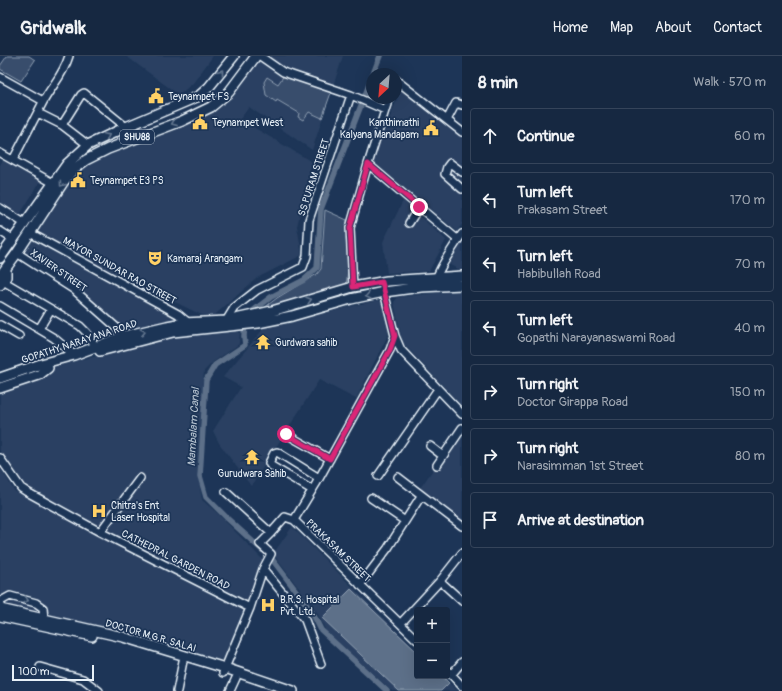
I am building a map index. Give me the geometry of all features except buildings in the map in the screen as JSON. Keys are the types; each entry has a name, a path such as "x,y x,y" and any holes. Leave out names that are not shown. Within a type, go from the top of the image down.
{"main road":[{"name":"SHU88","path":"0,258 67,164 88,145 199,96 209,87 234,56"},
{"name":"SHU88","path":"1,279 6,277 7,267 64,181 74,169 86,160 108,149 211,107 229,92 256,56"},
{"path":"237,322 258,323 272,315 292,316 384,292 462,276"},
{"path":"0,383 107,349 173,332 195,330 272,315 353,287 382,282 436,282 462,285"},
{"path":"333,293 336,304"},
{"name":"GOPATHY NARAYANA ROAD","path":"0,378 41,364 74,355 124,336 167,326 188,323 226,321 237,322"},
{"path":"0,388 39,375 48,368"},
{"name":"DOCTOR M.G.R. SALAI","path":"0,609 123,637 293,691"},
{"name":"DOCTOR M.G.R. SALAI","path":"0,616 124,643 183,661 224,670 236,678 278,691"}],"street":[{"path":"13,160 43,101 65,68 69,56"},
{"path":"260,56 283,72 351,95 385,110"},
{"path":"0,77 43,101"},
{"path":"402,85 462,132"},
{"path":"62,125 81,95 84,93 126,127"},
{"name":"SS PURAM STREET","path":"226,321 234,308 257,290 303,267 307,256 309,220 351,95"},
{"path":"447,120 456,103 462,105"},
{"path":"353,287 350,228 387,104"},
{"path":"38,112 62,125 88,145"},
{"path":"0,153 53,183"},
{"path":"462,172 450,163 445,174 462,189"},
{"path":"368,164 419,207 460,237 436,282"},
{"path":"408,223 419,207"},
{"path":"0,208 24,223"},
{"path":"0,232 14,240"},
{"name":"MAYOR SUNDAR RAO STREET","path":"30,233 178,314 195,330"},
{"name":"XAVIER STREET","path":"17,253 73,289 124,336"},
{"path":"1,279 80,326 87,333 96,347"},
{"path":"382,282 395,336 401,350 462,414"},
{"path":"0,306 54,338 74,355"},
{"path":"39,329 51,309"},
{"path":"0,325 18,336"},
{"name":"PRAKASAM STREET","path":"395,336 390,350 330,459 294,520 414,637"},
{"path":"378,476 438,389"},
{"path":"437,465 462,428"},
{"path":"286,434 330,459"},
{"path":"430,446 443,456"},
{"path":"312,490 270,465 269,463 274,453 277,452 319,478"},
{"name":"CATHEDRAL GARDEN ROAD","path":"0,458 21,488 100,532 250,608"},
{"path":"398,477 462,526"},
{"path":"100,532 140,478"},
{"path":"226,492 271,533"},
{"path":"360,585 388,548 421,496"},
{"path":"371,498 405,521"},
{"path":"224,670 250,608 263,569 271,554 260,544 285,517 294,520"},
{"path":"401,623 440,581 462,553"},
{"path":"263,569 305,620 322,664"},
{"path":"440,581 462,601"},
{"path":"0,604 2,600 10,596 36,603 43,608 44,619"},
{"path":"177,691 183,661"},
{"path":"450,672 462,662"},
{"path":"40,666 83,679 99,691"},
{"path":"450,674 461,682"},
{"path":"230,691 236,678"}],"shaded area":[{"path":"7,56 29,56 35,60 21,81 0,69 0,66"},
{"path":"126,56 213,56 193,83 179,95"},
{"path":"262,56 343,56 312,150 249,107 240,119 312,162 297,226 302,255 257,278 210,319 70,251 40,233 39,228 69,181 83,163 205,114 233,96"},
{"path":"285,74 332,90 322,118 309,112 303,120 298,117 299,113 277,100 276,102 266,95 264,82 267,77 278,84"},
{"path":"402,86 462,132 462,224 457,231 373,162 395,104 402,104"},
{"path":"3,160 41,180 19,216 0,204 0,165"},
{"path":"403,201 446,240 429,271 387,273 383,242"},
{"path":"325,210 347,220 348,269 346,287 260,311 277,298 317,274 321,269"},
{"path":"31,240 36,241 177,316 177,320 122,332 82,289 24,251"},
{"path":"462,243 462,269 458,269 450,265 451,258"},
{"path":"462,290 462,406 402,342 394,302 398,297"},
{"path":"378,300 383,302 389,333 356,399 319,380 251,486 219,443 213,431 241,387 223,377 270,321 298,319"},
{"path":"240,328 239,344 213,362 204,371 197,471 202,500 217,513 264,561 246,602 24,489 0,451 0,388 77,360 120,352 173,336"},
{"path":"462,429 462,522 418,491"},
{"path":"0,468 15,492 31,496 244,608 221,665 0,606"},
{"path":"292,527 414,648 414,679 445,679 458,691 392,691 326,631 317,612 273,554"},
{"path":"351,589 414,649 414,679 445,679 449,683 441,691 399,691 322,618"}],"waterway":[{"name":"Mambalam Canal","path":"375,68 380,56"},
{"name":"Mambalam Canal","path":"249,314 271,297 304,280 317,268 321,209 366,93"},
{"name":"Mambalam Canal","path":"245,323 245,345 215,365 206,380 200,476 206,497 262,550"},
{"name":"Mambalam Canal","path":"272,559 312,612 321,630 387,691"}],"place":[{"name":"Teynampet FS","path":"156,96"},
{"name":"Teynampet West","path":"200,122"},
{"name":"Kanthimathi Kalyana Mandapam","path":"431,128"},
{"name":"Teynampet E3 PS","path":"78,180"},
{"name":"Kamaraj Arangam","path":"155,258"},
{"name":"Gurdwara sahib","path":"263,342"},
{"name":"Gurudwara Sahib","path":"252,457"},
{"name":"Chitra's Ent Laser Hospital","path":"99,511"},
{"name":"B.R.S. Hospital Pvt. Ltd.","path":"268,605"}],"route":[{"path":"286,434 330,459 390,350 395,336 382,282 353,287 350,228 368,164 419,207"}]}
